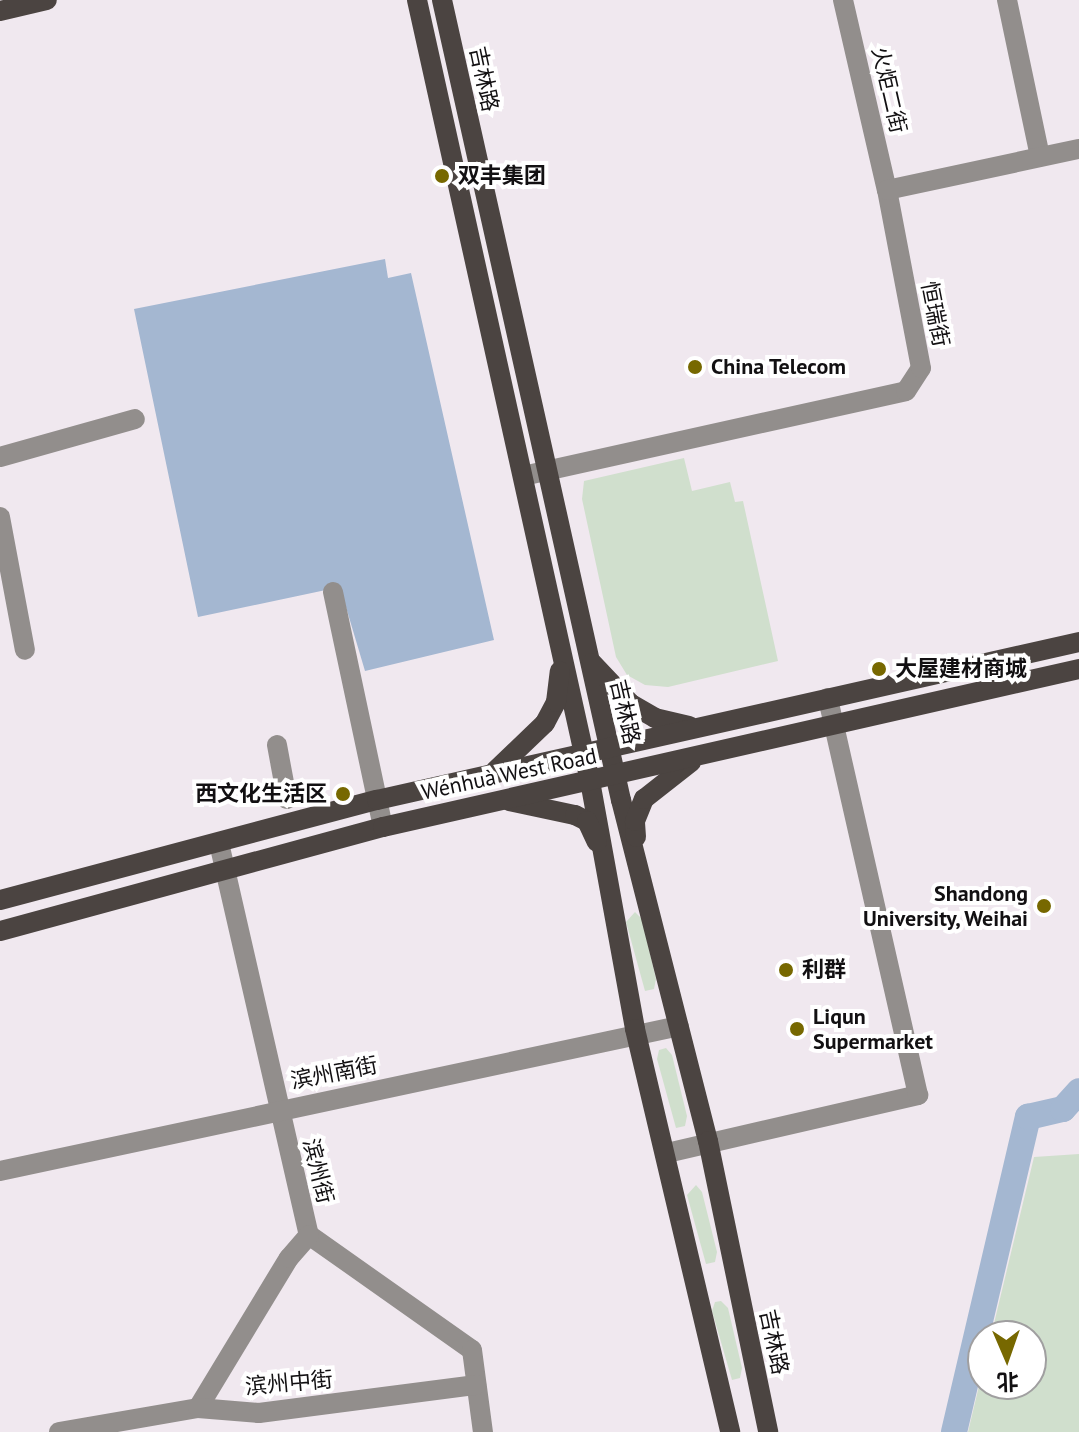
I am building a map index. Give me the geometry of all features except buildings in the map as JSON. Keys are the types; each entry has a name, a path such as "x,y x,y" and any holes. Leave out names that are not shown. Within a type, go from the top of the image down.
{"main road":[{"path":"0,11 47,0"},
{"path":"417,0 590,781 638,1038 730,1432"},
{"name":"吉林路","path":"442,0 615,775 708,1141 768,1432"},
{"name":"Wénhuà West Road","path":"0,900 377,800 1079,642"},
{"path":"589,659 631,704 655,718 697,728"},
{"path":"492,774 545,723 556,702 562,660"},
{"name":"Wénhuà West Road","path":"0,931 227,872 383,827 1079,669"},
{"path":"637,853 635,821 644,799 701,755"},
{"path":"501,800 587,821 604,857"}],"street":[{"name":"火炬二街","path":"843,0 887,190"},
{"path":"1007,0 1040,157"},
{"path":"887,190 1079,149"},
{"name":"恒瑞街","path":"523,476 906,391 921,368 887,190"},
{"path":"0,457 135,419"},
{"path":"0,517 25,650"},
{"path":"333,592 383,827"},
{"path":"667,1153 708,1141 918,1095 828,698"},
{"path":"277,745 287,799"},
{"name":"滨州街","path":"219,843 277,1108 309,1235 472,1350 483,1432"},
{"name":"滨州南街","path":"0,1171 277,1108 638,1038 679,1026"},
{"path":"198,1408 289,1258 309,1235"},
{"name":"滨州中街","path":"59,1432 198,1408 259,1413 476,1385"}],"green space":[{"path":"684,458 692,491 730,482 735,502 743,501 778,661 668,687 645,685 627,675 616,657 582,499 584,481"},
{"path":"635,912 642,919 656,979 654,989 645,991 626,922"},
{"path":"666,1048 672,1055 687,1116 685,1126 676,1128 657,1059 659,1050"},
{"path":"1079,1154 1079,1432 968,1432 976,1400 1047,1400 1047,1320 995,1320 1034,1157"},
{"path":"696,1185 702,1192 717,1252 715,1262 706,1264 687,1195"},
{"path":"721,1301 728,1308 742,1368 740,1378 732,1380 712,1311 715,1302"}],"water":[{"path":"385,259 388,278 411,273 494,640 365,671 340,587 198,617 134,309"}],"waterway":[{"path":"954,1432 1028,1117 1063,1109 1079,1091"}],"place":[{"name":"双丰集团","path":"442,176"},
{"name":"China Telecom","path":"695,367"},
{"name":"大屋建材商城","path":"879,669"},
{"name":"西文化生活区","path":"343,794"},
{"name":"Shandong University, Weihai","path":"1044,906"},
{"name":"利群","path":"786,970"},
{"name":"Liqun Supermarket","path":"797,1029"}]}
